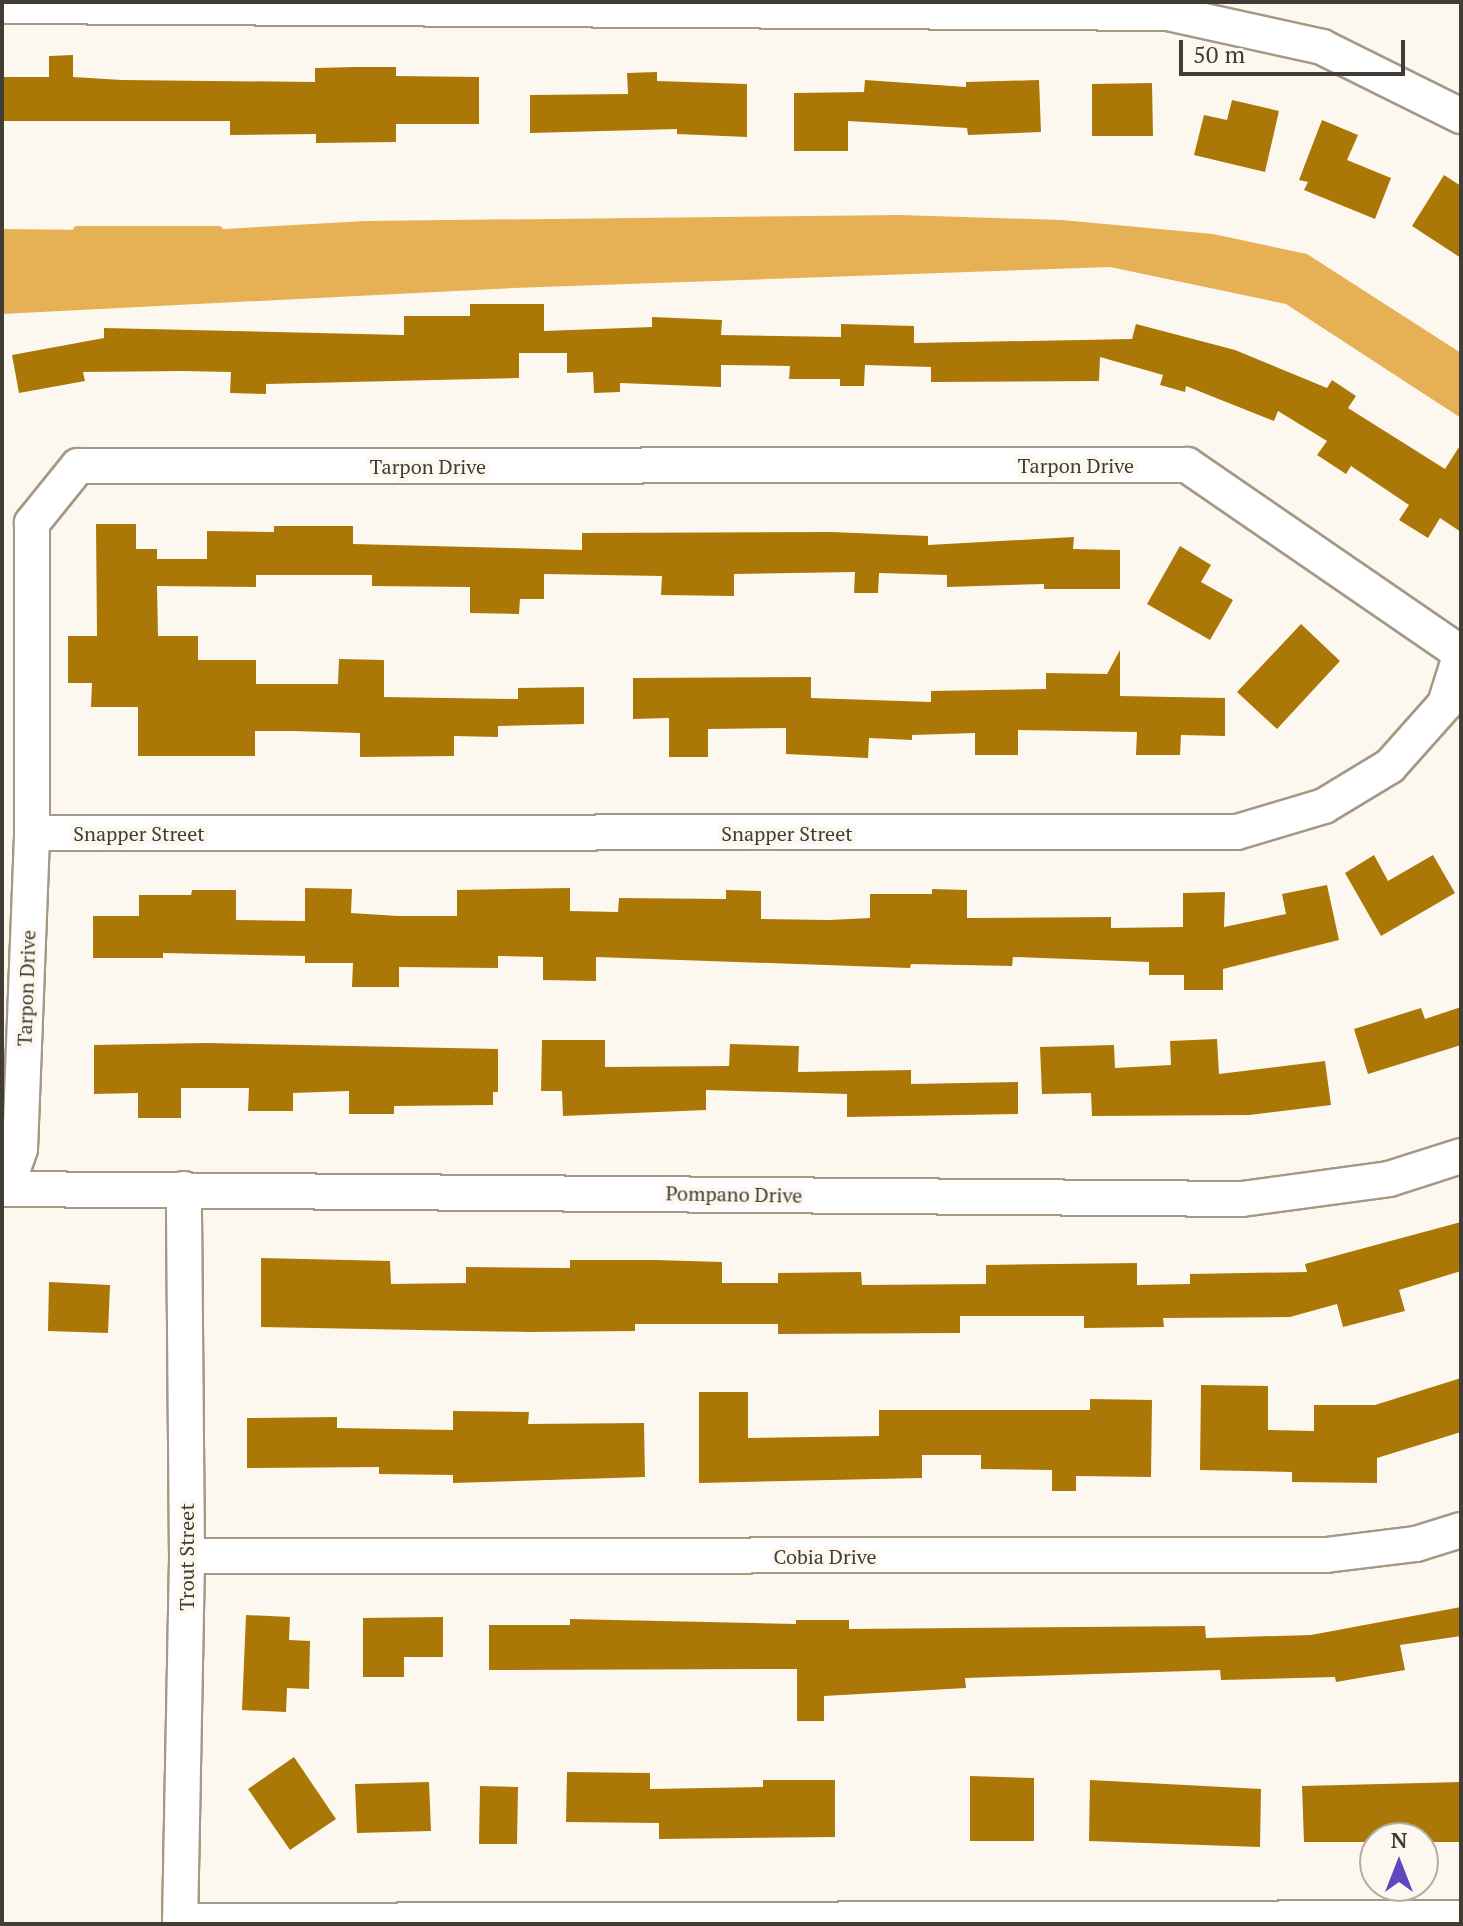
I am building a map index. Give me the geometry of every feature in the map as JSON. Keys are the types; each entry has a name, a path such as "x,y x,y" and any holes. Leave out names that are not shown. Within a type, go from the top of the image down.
{"street":[{"path":"18,5 1168,13 1322,47 1461,116"},
{"name":"Tarpon Drive","path":"4,1189 20,1149 32,833 32,523 78,466 1187,465 1461,653"},
{"name":"Snapper Street","path":"32,833 1237,832 1324,806 1390,766 1445,704 1461,653"},
{"name":"Pompano Drive","path":"4,1189 1242,1199 1389,1179 1461,1156"},
{"name":"Trout Street","path":"180,1922 187,1556 184,1189"},
{"name":"Cobia Drive","path":"187,1556 1326,1555 1416,1544 1461,1530"},
{"path":"180,1922 1461,1918"}],"shaded area":[{"path":"900,215 1062,220 1213,234 1307,254 1461,353 1461,418 1286,304 1110,267 513,288 2,314 2,229 189,231 365,221"}],"building":[{"path":"73,55 73,77 122,80 315,82 315,68 355,67 396,67 396,76 479,77 479,124 396,124 396,142 316,143 316,134 230,135 230,121 2,121 2,77 49,77 49,56"},
{"path":"657,72 657,81 747,84 747,137 677,134 677,129 530,133 530,95 628,94 627,73"},
{"path":"865,80 966,87 966,82 1039,80 1041,132 968,135 967,128 848,121 848,151 794,151 794,93 864,92"},
{"path":"1152,83 1153,136 1092,136 1092,84"},
{"path":"1232,100 1279,111 1265,172 1194,155 1204,115 1227,120"},
{"path":"1322,120 1358,135 1347,160 1391,178 1375,219 1304,190 1308,182 1299,180"},
{"path":"1444,175 1461,186 1461,258 1412,226"},
{"path":"470,304 544,304 544,331 652,327 652,317 722,320 721,335 841,337 841,324 914,326 914,343 1132,339 1136,324 1235,350 1327,388 1332,380 1356,396 1348,408 1445,469 1461,444 1461,532 1440,518 1428,538 1399,520 1409,505 1351,466 1346,474 1317,455 1327,441 1278,411 1274,421 1186,386 1185,392 1160,385 1163,375 1100,357 1099,381 931,382 931,367 865,365 864,386 840,386 840,379 789,379 790,366 721,365 721,387 620,383 620,392 594,393 593,372 567,373 567,353 519,353 519,378 266,384 266,394 230,393 231,372 182,371 83,372 85,381 19,393 12,355 104,338 104,328 404,335 404,316 470,316"},
{"path":"96,524 136,524 136,549 157,549 157,559 207,559 207,531 274,532 274,526 353,526 353,544 582,550 582,533 831,532 928,536 928,545 1074,537 1073,549 1120,550 1120,589 1044,589 1044,584 947,587 947,575 879,573 878,593 854,593 855,572 734,574 734,596 661,595 662,576 544,574 544,599 520,599 519,614 470,613 470,587 372,586 372,575 256,575 256,587 157,586 158,636 198,636 198,660 256,660 256,684 338,684 339,659 384,660 384,697 518,699 518,688 584,687 584,724 498,726 498,737 454,736 454,756 360,757 360,733 255,731 255,756 138,756 138,707 91,707 92,683 68,683 68,636 97,636"},
{"path":"1180,546 1211,565 1201,582 1233,600 1210,640 1147,604"},
{"path":"1301,624 1340,661 1277,729 1237,692"},
{"path":"1120,650 1120,696 1225,698 1225,736 1181,735 1180,755 1136,755 1137,732 1018,730 1018,755 975,755 975,733 912,735 912,740 869,738 868,758 786,754 786,728 708,729 708,757 669,757 669,718 633,719 633,678 811,677 811,698 931,702 931,691 1046,689 1046,673 1107,674"},
{"path":"1374,855 1388,881 1433,855 1455,893 1381,936 1345,873"},
{"path":"1327,885 1339,940 1223,969 1223,990 1184,990 1184,975 1149,975 1149,962 1013,957 1012,966 911,964 910,968 596,957 596,981 543,980 543,957 498,956 498,968 399,967 399,987 352,987 353,963 305,963 305,956 163,953 163,958 93,958 93,916 139,916 139,895 191,895 192,890 236,890 236,920 305,921 305,888 352,889 351,913 398,916 457,916 457,890 570,888 570,911 618,912 619,898 726,899 726,890 761,891 761,919 829,920 870,918 870,894 932,894 932,889 967,890 967,918 1111,917 1111,928 1183,927 1183,893 1225,892 1224,927 1286,914 1282,894"},
{"path":"1461,1007 1461,1045 1368,1074 1354,1029 1421,1008 1425,1019"},
{"path":"1217,1039 1219,1074 1325,1061 1331,1105 1249,1115 1092,1116 1091,1093 1042,1094 1040,1047 1114,1045 1115,1068 1171,1065 1170,1041"},
{"path":"542,1040 605,1040 605,1067 729,1066 730,1044 799,1046 798,1072 911,1070 911,1084 1018,1082 1018,1114 847,1117 847,1094 706,1090 706,1110 563,1116 562,1091 541,1091"},
{"path":"206,1043 498,1049 498,1092 493,1092 493,1105 394,1106 394,1114 349,1114 349,1091 293,1093 293,1111 248,1111 249,1088 181,1088 181,1118 138,1118 138,1093 94,1094 94,1045"},
{"path":"1461,1222 1461,1271 1399,1290 1405,1311 1343,1327 1337,1304 1290,1317 1163,1318 1164,1327 1084,1328 1084,1316 960,1316 960,1333 778,1334 778,1324 635,1324 635,1331 530,1332 261,1327 261,1258 390,1261 391,1284 466,1283 466,1267 570,1268 570,1260 655,1260 722,1262 722,1283 778,1283 778,1273 861,1272 862,1285 986,1284 986,1265 1137,1263 1137,1285 1190,1284 1190,1274 1307,1272 1305,1264"},
{"path":"49,1282 110,1285 108,1333 48,1331"},
{"path":"1461,1378 1461,1432 1377,1458 1377,1483 1292,1482 1292,1472 1200,1470 1201,1385 1268,1386 1268,1430 1314,1431 1314,1405 1375,1405"},
{"path":"699,1392 748,1392 748,1438 879,1436 879,1410 1090,1410 1090,1399 1152,1400 1151,1477 1076,1476 1076,1491 1052,1491 1052,1470 981,1469 981,1455 922,1455 922,1478 699,1483"},
{"path":"453,1411 529,1412 528,1424 644,1423 645,1477 453,1483 453,1475 379,1474 379,1467 247,1468 247,1418 337,1417 337,1428 453,1430"},
{"path":"1461,1607 1461,1636 1400,1645 1405,1670 1336,1682 1335,1677 1221,1680 1220,1670 965,1678 966,1688 824,1696 824,1721 797,1721 797,1669 489,1670 489,1625 570,1625 570,1619 796,1624 796,1620 849,1620 849,1629 1205,1626 1206,1638 1311,1635"},
{"path":"246,1615 290,1617 289,1640 310,1641 309,1689 287,1688 286,1712 242,1710"},
{"path":"443,1617 443,1657 404,1657 404,1677 363,1677 363,1618"},
{"path":"294,1757 336,1819 290,1850 248,1789"},
{"path":"567,1772 650,1773 650,1789 763,1787 763,1780 835,1780 835,1837 659,1839 659,1823 566,1822"},
{"path":"970,1776 1034,1778 1034,1841 970,1841"},
{"path":"1090,1780 1261,1789 1260,1847 1089,1841"},
{"path":"429,1782 431,1831 357,1833 355,1784"},
{"path":"1461,1782 1461,1842 1439,1842 1439,1822 1359,1822 1359,1842 1304,1842 1302,1786"},
{"path":"480,1786 518,1787 517,1844 479,1844"}],"waterway":[{"path":"77,230 218,230"}]}
